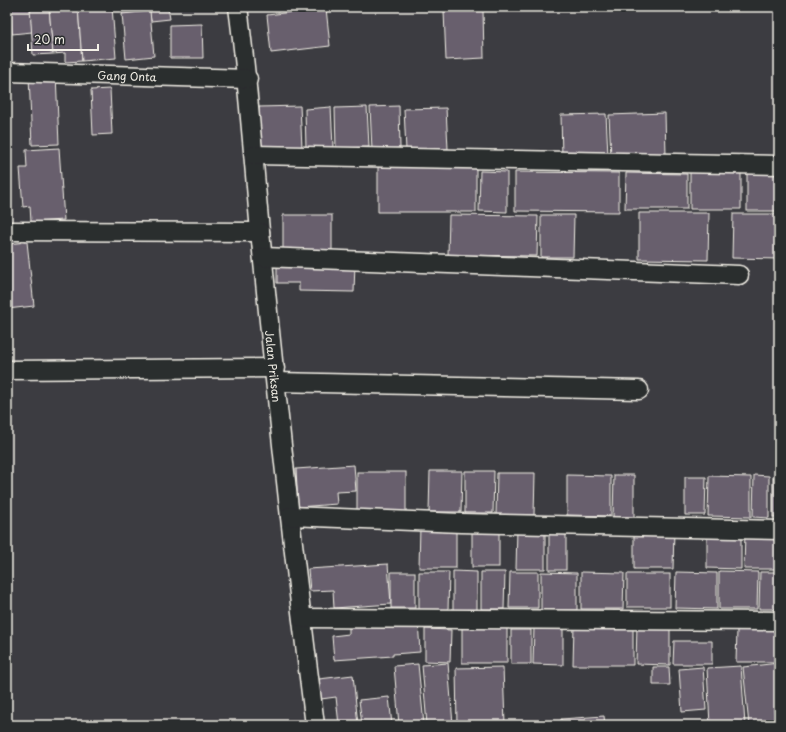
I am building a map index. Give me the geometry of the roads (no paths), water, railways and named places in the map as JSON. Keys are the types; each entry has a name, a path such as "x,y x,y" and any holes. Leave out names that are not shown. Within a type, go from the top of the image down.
{"street":[{"name":"Jalan Priksan","path":"238,7 248,79 260,232 290,516 315,725"},
{"name":"Gang Onta","path":"7,72 248,79"},
{"path":"254,155 779,165"},
{"path":"7,231 260,232"},
{"path":"263,257 739,275"},
{"path":"7,370 276,375 639,390"},
{"path":"290,516 779,530"},
{"path":"302,618 779,621"}]}
